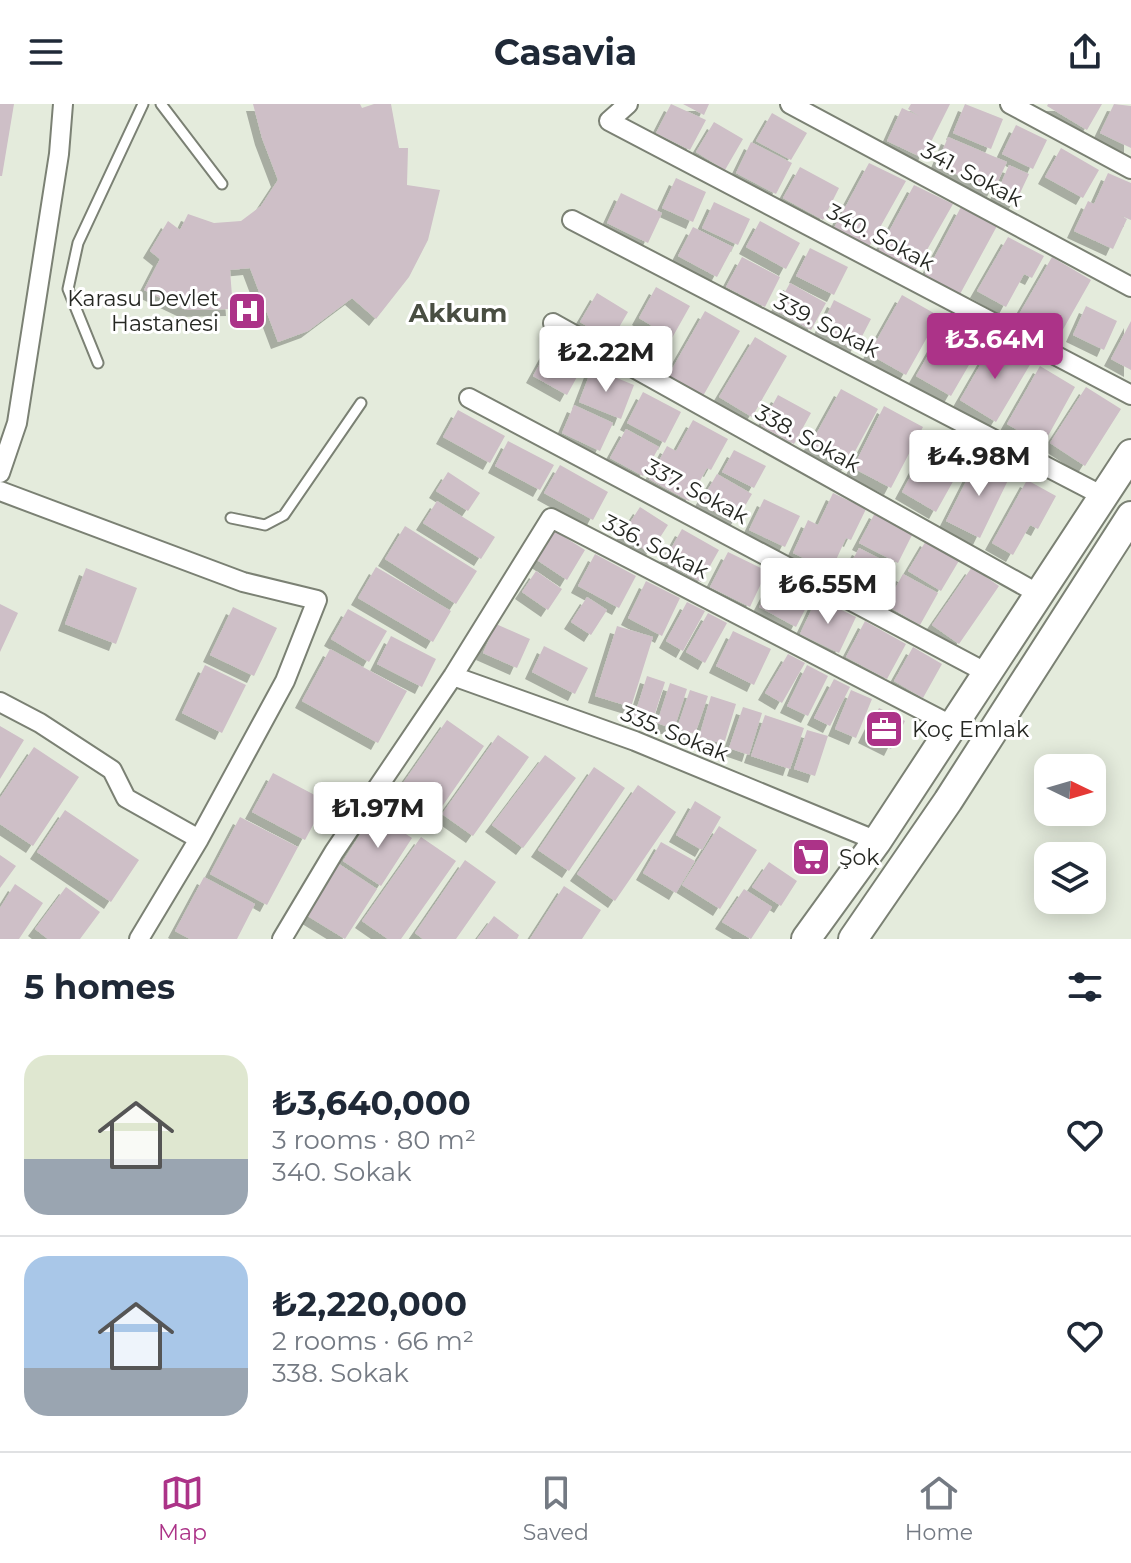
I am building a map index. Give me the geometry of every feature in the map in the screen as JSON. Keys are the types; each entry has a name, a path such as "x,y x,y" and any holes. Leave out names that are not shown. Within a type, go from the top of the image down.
{"main road":[{"path":"806,939 877,841 1131,454"},
{"path":"853,939 948,801 1131,516"}],"street":[{"path":"0,473 17,423 59,154 63,104"},
{"name":"340. Sokak","path":"628,104 609,121 1131,395"},
{"name":"341. Sokak","path":"790,104 1131,287"},
{"path":"1010,104 1131,169"},
{"name":"339. Sokak","path":"572,220 1103,496"},
{"name":"338. Sokak","path":"553,323 1039,594"},
{"name":"337. Sokak","path":"469,398 987,673"},
{"path":"0,491 243,582 317,600 285,681 199,839 139,939"},
{"name":"336. Sokak","path":"453,676 551,518 953,726"},
{"path":"282,939 334,852 453,676"},
{"name":"335. Sokak","path":"453,676 635,741 877,841"},
{"path":"0,702 40,723 112,770 126,798 199,839"}],"lane":[{"path":"98,363 68,289 78,243 142,107 127,104"},
{"path":"161,104 222,184"},
{"path":"231,518 265,525 284,515 361,403"}],"building":[{"path":"0,104 14,104 2,176 0,176"},
{"path":"253,104 360,104 362,108 391,104 399,148 408,148 407,185 440,190 428,240 409,277 376,319 352,298 308,331 278,342 250,268 230,270 233,309 186,310 144,290 160,259 150,251 168,221 180,230 188,214 214,223 241,221 261,206 278,180"},
{"path":"671,104 706,120 690,150 656,133"},
{"path":"683,104 709,104 704,115"},
{"path":"911,104 950,104 923,158 887,141 902,108 919,116 908,109"},
{"path":"965,104 1003,119 991,149 953,133"},
{"path":"1048,104 1102,104 1087,130"},
{"path":"1114,104 1131,106 1131,148 1100,133"},
{"path":"772,113 807,133 791,160 756,141"},
{"path":"714,122 743,139 725,170 696,152"},
{"path":"1016,125 1047,140 1033,169 1002,154"},
{"path":"948,137 1007,162 994,190 936,166"},
{"path":"751,142 792,163 776,194 736,173"},
{"path":"1061,148 1099,170 1083,198 1045,177"},
{"path":"869,163 906,181 869,247 834,228"},
{"path":"1009,165 1029,174 1015,204 996,195"},
{"path":"800,167 839,188 823,220 783,198"},
{"path":"1108,173 1131,183 1131,220 1119,215 1127,219 1113,249 1074,231 1088,201 1094,204"},
{"path":"676,178 706,192 693,222 662,208"},
{"path":"914,185 953,204 915,271 879,250"},
{"path":"621,193 662,213 648,243 607,223"},
{"path":"714,202 750,219 738,245 702,228"},
{"path":"961,207 997,226 959,296 924,277"},
{"path":"760,221 800,243 786,269 746,247"},
{"path":"693,227 733,247 717,277 678,256"},
{"path":"1008,237 1044,256 1032,278 1024,274 1006,307 977,291"},
{"path":"810,248 848,267 834,295 796,276"},
{"path":"742,257 780,277 765,307 726,287"},
{"path":"1052,257 1091,280 1057,340 1017,318"},
{"path":"790,283 826,303 811,330 775,310"},
{"path":"656,287 690,306 672,338 639,318"},
{"path":"597,293 628,312 611,341 580,322"},
{"path":"902,295 939,316 906,375 869,354"},
{"path":"834,300 871,319 855,350 819,332"},
{"path":"1086,306 1117,321 1104,350 1073,335"},
{"path":"705,311 740,331 703,396 668,376"},
{"path":"949,319 984,339 951,396 916,376"},
{"path":"1131,321 1131,370 1111,359"},
{"path":"755,337 787,356 752,417 719,397"},
{"path":"994,341 1031,363 996,422 960,400"},
{"path":"549,347 583,366 567,395 533,376"},
{"path":"1040,366 1075,387 1043,445 1007,424"},
{"path":"592,368 634,385 621,419 579,402"},
{"path":"1086,387 1121,409 1085,466 1050,443"},
{"path":"841,389 878,409 846,468 809,447"},
{"path":"643,392 681,412 665,443 627,423"},
{"path":"778,395 811,413 794,444 761,426"},
{"path":"574,405 613,423 600,451 562,433"},
{"path":"884,406 923,427 891,488 853,468"},
{"path":"458,410 505,436 490,463 443,437"},
{"path":"693,420 728,439 689,501 649,479 667,446 676,451"},
{"path":"626,429 659,447 643,476 610,458"},
{"path":"934,432 970,451 936,512 902,492"},
{"path":"508,441 554,465 540,490 495,466"},
{"path":"734,450 766,466 754,488 722,472"},
{"path":"978,458 1011,474 980,538 946,521"},
{"path":"560,465 608,492 593,520 544,493"},
{"path":"448,472 480,493 468,511 436,491"},
{"path":"717,474 752,494 735,523 700,503"},
{"path":"1027,480 1056,496 1038,529 1030,525 1013,555 992,543"},
{"path":"833,493 866,509 851,540 846,538 831,571 793,553 808,520 818,525"},
{"path":"764,499 800,516 785,547 749,530"},
{"path":"437,501 495,537 481,559 423,523"},
{"path":"640,507 668,525 650,553 622,535"},
{"path":"876,511 914,531 898,563 859,543"},
{"path":"405,526 477,571 456,604 385,559"},
{"path":"682,529 719,550 701,582 664,561"},
{"path":"555,531 585,550 567,580 537,560"},
{"path":"927,539 960,559 941,591 908,571"},
{"path":"859,548 894,566 878,598 842,580"},
{"path":"728,552 767,571 750,607 710,587"},
{"path":"595,554 636,576 619,608 578,586"},
{"path":"376,567 451,611 433,642 358,598"},
{"path":"972,567 999,586 959,644 932,625"},
{"path":"86,568 137,588 116,644 65,624"},
{"path":"536,571 562,589 548,610 522,592"},
{"path":"903,574 938,593 920,625 886,605"},
{"path":"775,577 812,596 796,627 759,607"},
{"path":"646,581 680,598 662,636 628,618"},
{"path":"587,597 607,610 591,635 571,622"},
{"path":"817,598 856,617 839,653 800,634"},
{"path":"687,602 705,611 683,651 666,641"},
{"path":"0,604 18,613 0,652"},
{"path":"233,607 277,628 254,676 210,655"},
{"path":"348,609 387,631 369,662 331,639"},
{"path":"708,613 727,623 705,663 686,652"},
{"path":"865,621 906,644 887,679 846,657"},
{"path":"496,624 530,639 517,668 483,653"},
{"path":"617,626 653,637 631,707 595,696"},
{"path":"733,631 771,649 754,685 716,666"},
{"path":"391,636 436,659 422,687 377,664"},
{"path":"544,646 588,668 575,694 532,672"},
{"path":"913,647 942,664 923,698 894,681"},
{"path":"330,649 407,691 378,743 302,701"},
{"path":"788,654 805,663 782,703 765,693"},
{"path":"205,665 246,685 222,733 182,713"},
{"path":"807,665 828,676 808,716 787,706"},
{"path":"647,676 665,682 652,723 634,717"},
{"path":"834,679 850,687 830,726 814,718"},
{"path":"670,683 687,689 674,729 657,723"},
{"path":"690,690 708,696 695,734 677,728"},
{"path":"851,690 872,699 856,738 835,729"},
{"path":"711,696 736,704 724,744 699,737"},
{"path":"743,707 762,713 749,755 729,748"},
{"path":"879,708 905,721 891,749 865,736"},
{"path":"765,715 804,728 790,769 751,756"},
{"path":"447,720 484,746 432,821 394,796"},
{"path":"0,726 24,740 0,779"},
{"path":"807,730 828,736 815,776 794,769"},
{"path":"498,735 529,757 473,836 442,814"},
{"path":"34,747 79,777 33,846 0,824 0,798"},
{"path":"545,755 576,778 523,848 492,825"},
{"path":"594,767 625,788 569,871 538,850"},
{"path":"273,773 326,801 305,840 252,812"},
{"path":"638,785 676,812 615,901 577,874"},
{"path":"695,801 721,817 702,850 676,835"},
{"path":"65,810 139,860 111,902 37,852"},
{"path":"374,813 412,838 381,886 343,861"},
{"path":"240,817 298,847 267,905 210,874"},
{"path":"719,826 757,850 720,909 682,885"},
{"path":"421,837 456,861 401,939 388,939 362,921"},
{"path":"661,842 695,861 676,893 643,873"},
{"path":"0,855 16,866 0,888"},
{"path":"465,860 496,882 456,939 423,939 415,933"},
{"path":"769,862 797,881 781,906 752,887"},
{"path":"339,864 377,889 345,939 306,915"},
{"path":"204,877 255,904 237,939 190,939 175,931"},
{"path":"15,884 43,903 19,939 0,939 0,908"},
{"path":"564,886 601,910 582,939 530,939"},
{"path":"66,887 100,912 80,939 48,939 35,929"},
{"path":"744,889 772,907 751,939 722,922"},
{"path":"494,916 519,935 517,939 477,939"}],"place":[{"name":"Karasu Devlet Hastanesi","path":"247,311"},
{"name":"Koç Emlak","path":"884,729"},
{"name":"Şok","path":"811,857"}],"district":[{"name":"Akkum","path":"458,313"}]}
